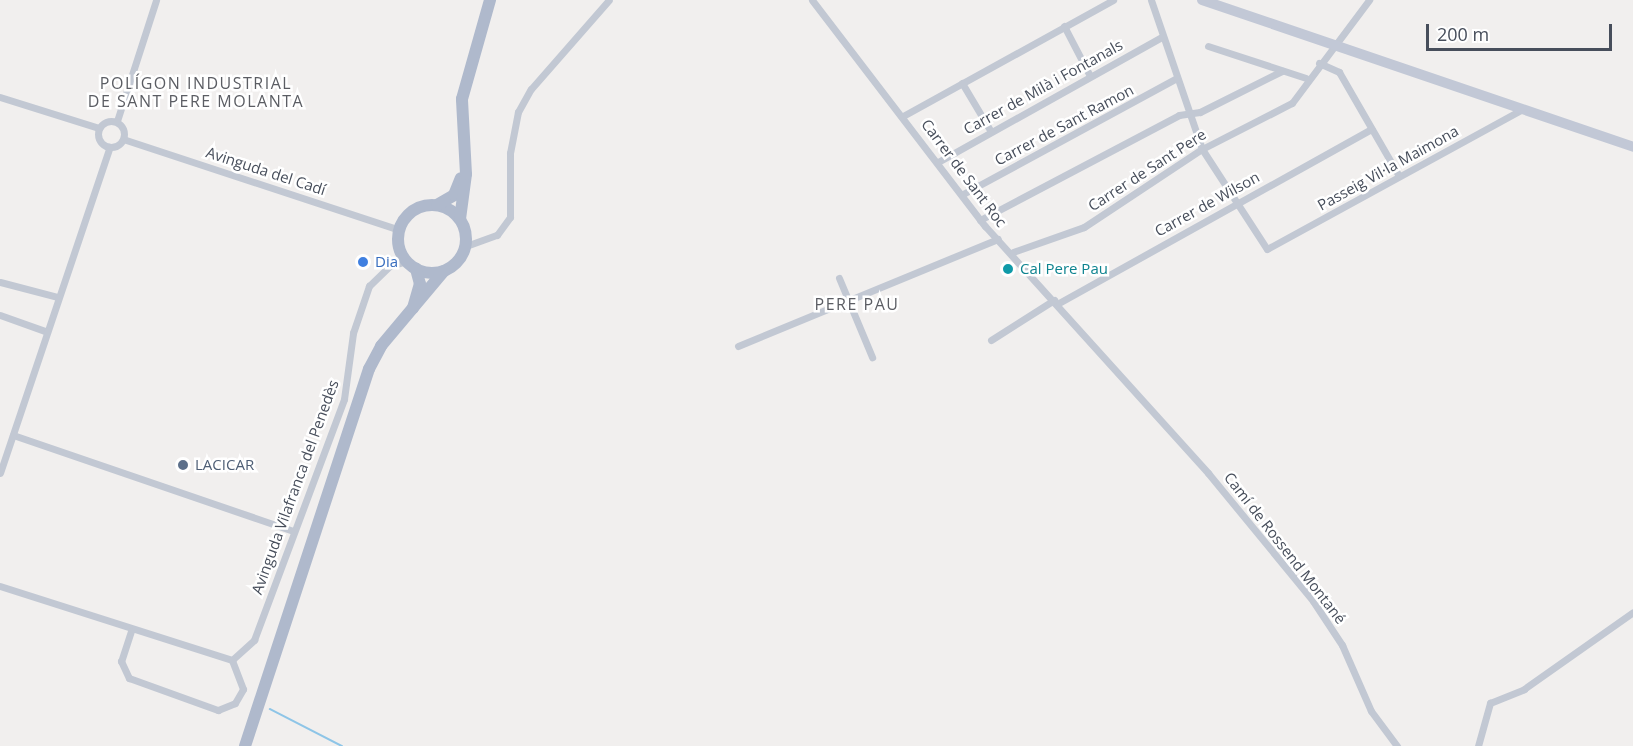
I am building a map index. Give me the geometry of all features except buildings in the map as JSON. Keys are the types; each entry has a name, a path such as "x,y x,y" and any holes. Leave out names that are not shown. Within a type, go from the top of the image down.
{"main road":[{"path":"411,312 420,284 399,230 409,213 437,205 458,187 462,153 464,87 490,0"},
{"path":"245,746 369,369 411,312 466,246 460,219 466,174 462,153"},
{"path":"437,205 460,219"},
{"path":"411,265 444,271"}],"street":[{"path":"0,473 45,331 110,147 123,139 117,121 156,0"},
{"path":"466,246 497,235 510,217 512,131 518,112 531,89 609,0"},
{"name":"Carrer de Sant Roc","path":"812,0 963,194 980,220 1013,252 1125,385"},
{"path":"903,116 1113,0"},
{"path":"1151,0 1161,37 1202,149 1236,203"},
{"path":"1202,0 1633,147"},
{"path":"1208,46 1306,78 1369,0"},
{"path":"1064,26 1089,74"},
{"name":"Carrer de Milà i Fontanals","path":"938,162 1089,74 1161,37"},
{"path":"1319,63 1339,72 1399,176"},
{"path":"980,220 1190,113 1282,70"},
{"name":"Carrer de Sant Ramon","path":"963,194 1177,78"},
{"name":"Carrer de Sant Pere","path":"1013,252 1084,227 1202,149 1292,103 1306,78"},
{"path":"962,84 990,130"},
{"path":"0,97 99,128 117,121"},
{"name":"Passeig Vil·la Maimona","path":"1236,203 1267,249 1521,110"},
{"path":"99,128 100,141 110,147"},
{"name":"Carrer de Wilson","path":"991,340 1055,302 1372,129"},
{"name":"Avinguda del Cadí","path":"123,139 399,230"},
{"path":"738,346 998,239"},
{"name":"Avinguda Vilafranca del Penedès","path":"232,660 254,640 344,399 353,333 369,286 390,266 411,265"},
{"path":"839,278 872,357"},
{"path":"0,282 57,297"},
{"path":"0,315 45,331"},
{"name":"Camí de Rossend Montané","path":"1125,385 1208,473 1313,601 1342,645 1371,711 1397,746"},
{"path":"13,435 294,531"},
{"path":"0,586 131,631 232,660 243,689 235,703 218,710 129,678 121,661 131,631"},
{"path":"1478,746 1490,702 1524,689 1633,612"}],"waterway":[{"path":"270,709 342,746"}],"place":[{"name":"Dia","path":"363,262"},
{"name":"Cal Pere Pau","path":"1008,269"},
{"name":"LACICAR","path":"183,465"}],"district":[{"name":"POLÍGON INDUSTRIAL DE SANT PERE MOLANTA","path":"196,92"},
{"name":"PERE PAU","path":"857,304"}]}
